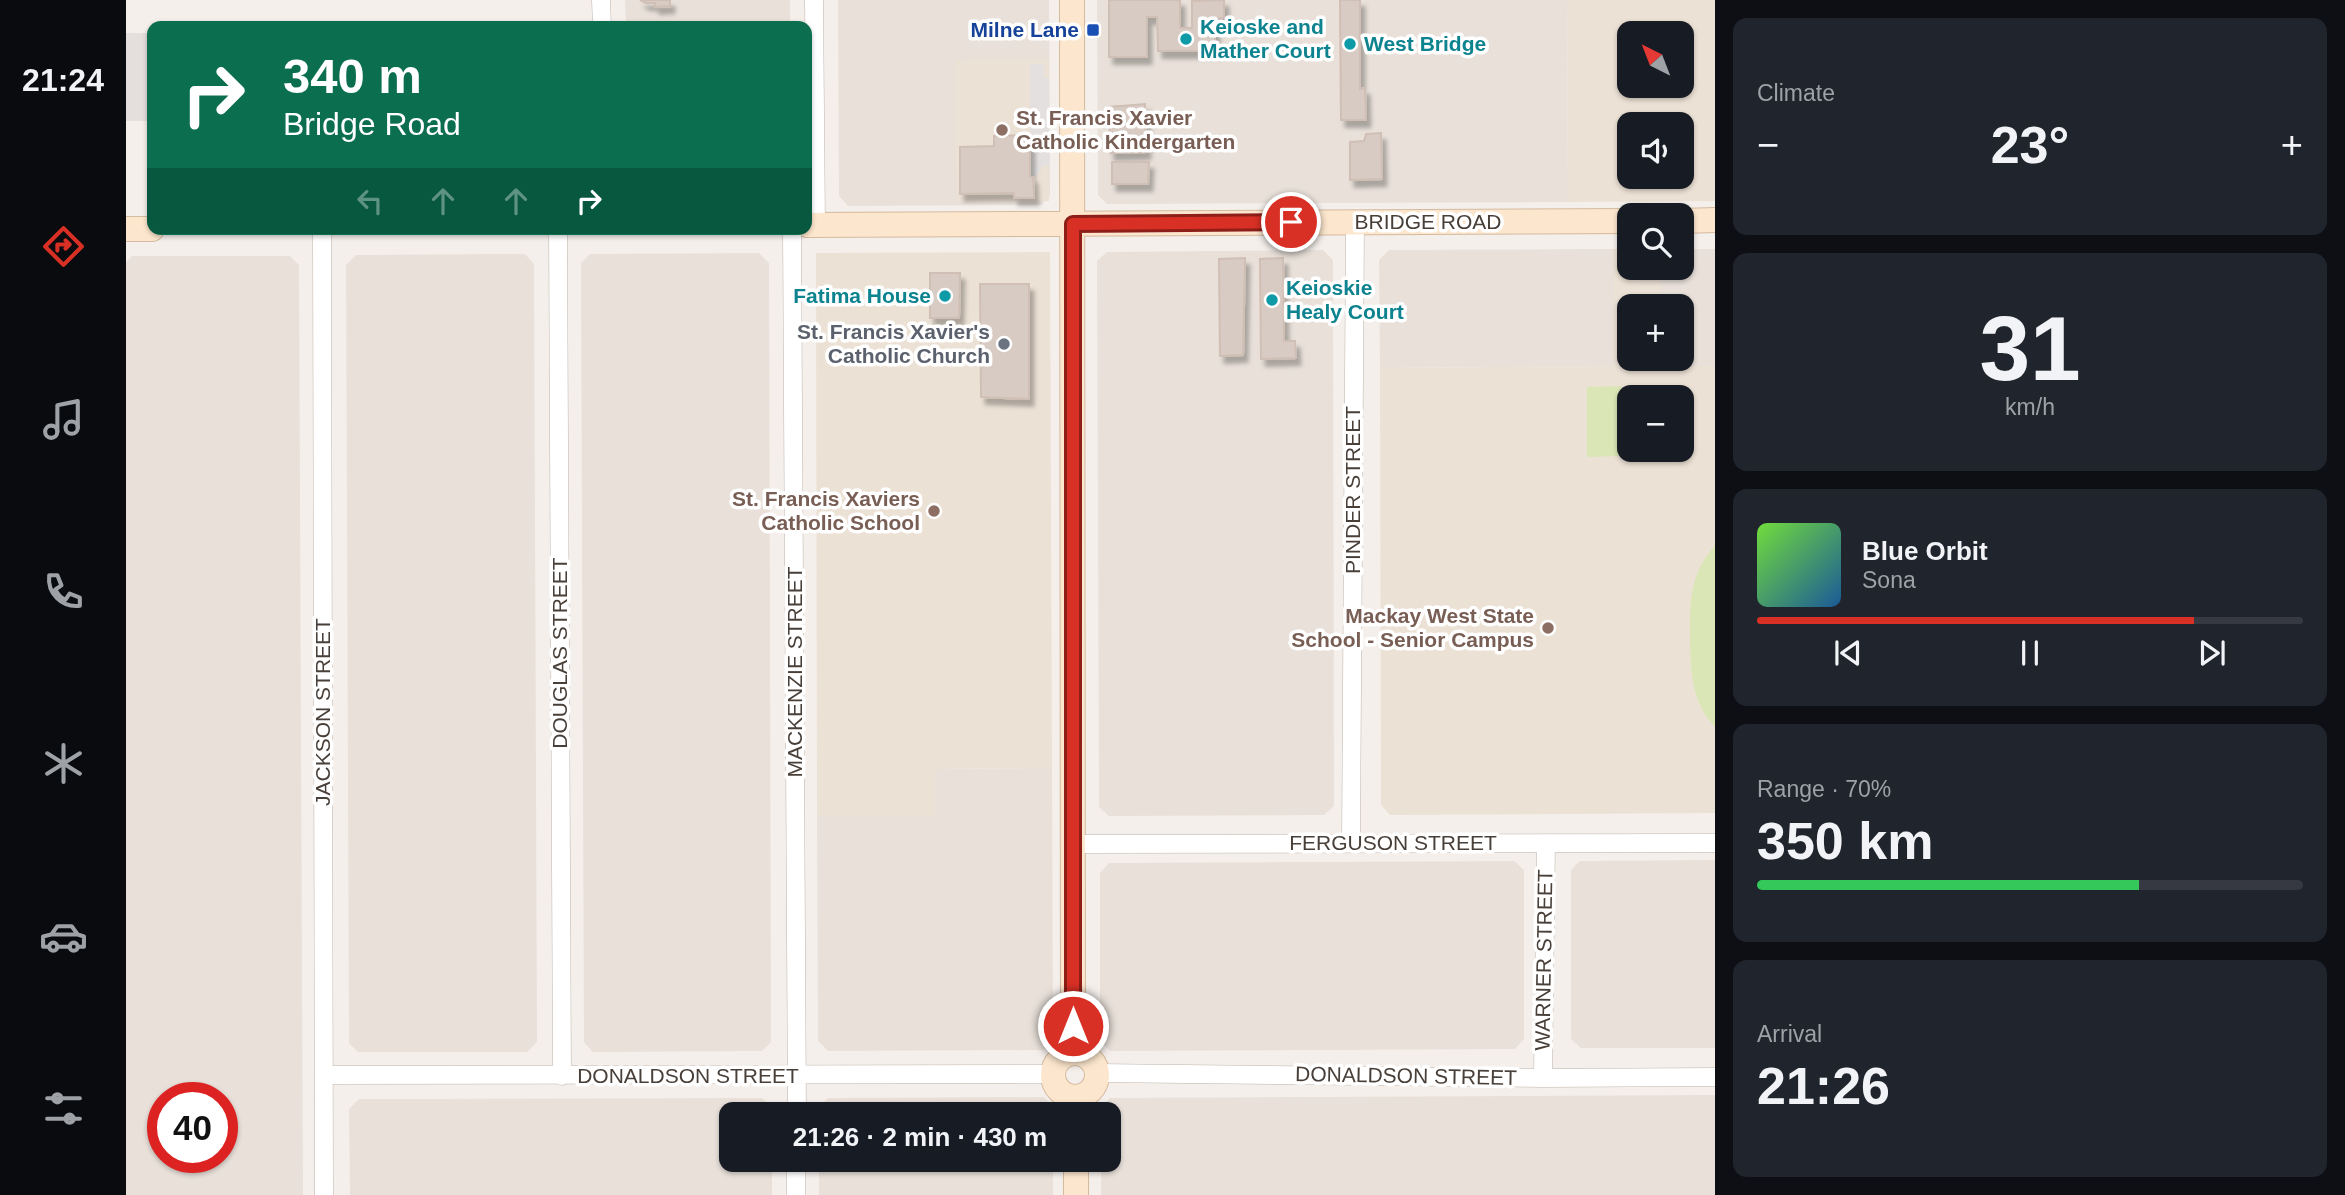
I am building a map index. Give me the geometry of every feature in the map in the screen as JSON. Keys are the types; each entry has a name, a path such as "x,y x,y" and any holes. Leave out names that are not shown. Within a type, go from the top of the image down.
{"street":[{"path":"601,0 602,21"},
{"name":"MACKENZIE STREET","path":"812,50 814,0"},
{"path":"1072,0 1073,1052"},
{"path":"1694,221 1715,220"},
{"name":"BRIDGE ROAD","path":"812,226 1617,221"},
{"name":"PINDER STREET","path":"1352,842 1355,222"},
{"path":"126,229 147,229"},
{"name":"JACKSON STREET","path":"322,235 324,1195"},
{"name":"DOUGLAS STREET","path":"558,235 562,1076"},
{"name":"MACKENZIE STREET","path":"797,1102 805,235"},
{"name":"WARNER STREET","path":"1543,1078 1546,843"},
{"name":"FERGUSON STREET","path":"1071,844 1715,843"},
{"path":"1073,1102 1058,1089 1053,1074 1059,1059 1073,1052 1091,1059 1097,1073 1092,1088 1080,1102"},
{"name":"DONALDSON STREET","path":"1097,1073 1543,1078 1715,1077"},
{"name":"DONALDSON STREET","path":"324,1075 1053,1074"},
{"path":"796,1172 796,1195"},
{"path":"1076,1172 1076,1195"}],"shaded area":[{"path":"625,0 790,0 790,21 626,21"},
{"path":"838,0 1049,0 1050,196 1041,205 848,206 839,196"},
{"path":"1097,0 1567,0 1568,202 1107,204 1098,195"},
{"path":"1567,0 1715,0 1715,201 1568,202"},
{"path":"126,33 147,33 147,121 126,121"},
{"name":"St. Francis Xavier Catholic Kindergarten","path":"1049,59 1049,201 956,202 955,60"},
{"path":"1030,64 1044,64 1044,78 1049,78 1050,166 1043,166 1036,177 1030,177"},
{"path":"1614,249 1615,366 1380,368 1379,260 1389,250"},
{"name":"Mackay West State School - Senior Campus","path":"1614,249 1617,249 1617,280 1661,280 1661,294 1617,294 1617,371 1694,371 1694,366 1715,366 1715,813 1390,815 1381,805 1380,368 1614,366"},
{"path":"1694,249 1715,249 1715,366 1694,366 1694,294 1661,294 1661,280 1694,280"},
{"path":"1323,250 1333,260 1334,806 1324,815 1109,816 1099,807 1097,261 1107,252"},
{"name":"St. Francis Xaviers Catholic School","path":"1050,252 1052,768 935,769 935,816 817,816 816,253"},
{"path":"759,253 769,263 771,1042 762,1051 593,1052 584,1042 581,263 590,254"},
{"path":"525,254 534,264 537,1042 527,1052 358,1052 349,1043 346,265 356,255"},
{"path":"132,256 290,256 299,265 303,1195 126,1195 126,262"},
{"path":"1052,768 1053,1041 1044,1050 828,1051 818,1041 817,816 934,816 935,769"},
{"path":"1715,860 1715,1048 1581,1048 1571,1039 1571,870 1580,861"},
{"path":"1514,861 1524,870 1524,1039 1515,1049 1110,1051 1100,1041 1100,873 1109,863"},
{"path":"1715,1095 1715,1195 1101,1195 1101,1172 1121,1172 1121,1102 1106,1102 1110,1098"},
{"path":"1044,1097 1049,1102 824,1102 828,1098"},
{"path":"762,1098 766,1102 719,1102 719,1172 772,1172 772,1195 350,1195 349,1109 359,1099"},
{"path":"819,1172 1053,1172 1053,1195 819,1195"}],"green space":[{"path":"1617,386 1617,456 1587,457 1587,387"},
{"path":"1715,546 1715,727 1707,718 1694,688 1690,629 1695,579"}],"building":[{"path":"640,0 670,0 670,6 655,7 655,3"},
{"name":"Keioske and Mather Court","path":"1109,0 1180,0 1180,28 1192,28 1192,1 1224,0 1224,18 1215,18 1215,51 1158,51 1157,17 1147,17 1147,57 1109,57"},
{"name":"West Bridge","path":"1340,0 1360,0 1360,89 1365,88 1366,120 1341,120"},
{"path":"1145,104 1146,152 1110,153 1109,107"},
{"path":"1381,133 1382,179 1350,180 1350,142 1364,141 1366,134"},
{"path":"1030,135 1030,177 1033,177 1034,198 1014,198 1014,193 960,194 960,147 994,146 994,136"},
{"path":"1112,162 1149,162 1148,184 1112,184"},
{"path":"1245,258 1243,355 1220,356 1219,259"},
{"name":"Keioskie Healy Court","path":"1283,258 1284,341 1295,341 1296,358 1261,359 1260,259"},
{"name":"Fatima House","path":"930,273 960,273 959,318 930,318"},
{"path":"980,284 1029,284 1029,399 981,397"}],"place":[{"name":"Milne Lane","path":"1093,30"},
{"name":"Keioske and Mather Court","path":"1186,39"},
{"name":"West Bridge","path":"1350,44"},
{"name":"St. Francis Xavier Catholic Kindergarten","path":"1002,130"},
{"name":"Fatima House","path":"945,296"},
{"name":"Keioskie Healy Court","path":"1272,300"},
{"name":"St. Francis Xavier's Catholic Church","path":"1004,344"},
{"name":"St. Francis Xaviers Catholic School","path":"934,511"},
{"name":"Mackay West State School - Senior Campus","path":"1548,628"}],"route":[{"path":"1073,1026 1073,224 1291,222"}]}
